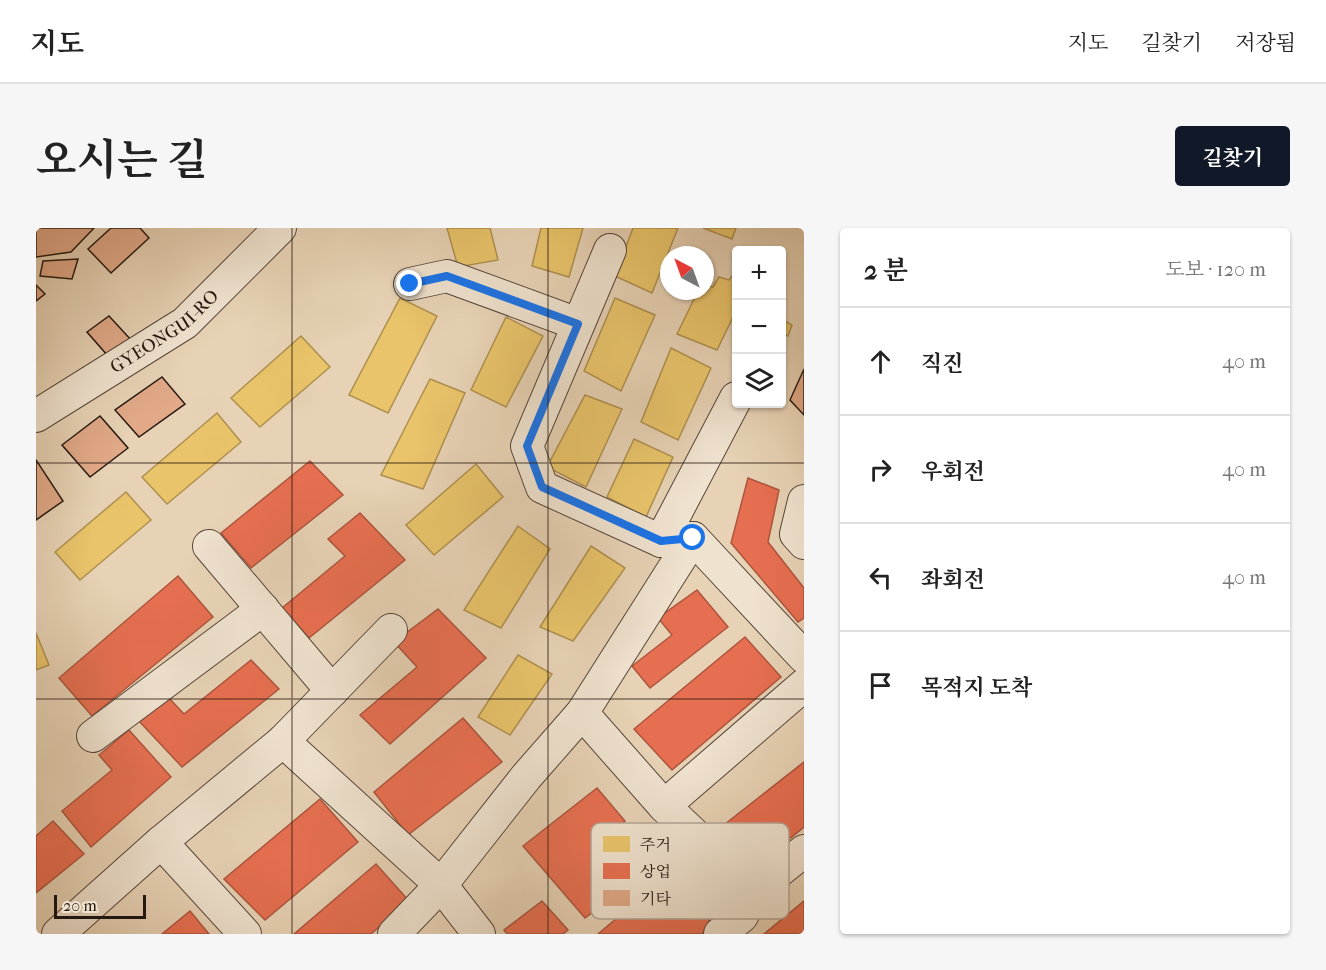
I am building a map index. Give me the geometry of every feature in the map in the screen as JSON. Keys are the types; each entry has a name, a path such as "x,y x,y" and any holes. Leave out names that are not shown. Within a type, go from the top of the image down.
{"street":[{"name":"GYEONGUI-RO","path":"36,416 185,323 280,228"},
{"path":"610,250 527,446 542,487 661,541 693,538"},
{"path":"410,284 447,276 578,324"},
{"path":"661,541 732,406"},
{"path":"804,501 796,534 804,543"},
{"path":"693,538 804,657"},
{"path":"394,934 441,885 526,777 582,713 693,538"},
{"path":"209,546 332,691"},
{"path":"93,736 263,609"},
{"path":"58,934 161,842 283,741 391,630"},
{"path":"664,806 804,685"},
{"path":"582,713 664,806 682,823"},
{"path":"283,741 441,885 479,934"},
{"path":"161,842 245,934"},
{"path":"789,863 804,851"},
{"path":"728,932 739,919"}],"building: 주거":[{"path":"447,228 490,228 498,260 458,267"},
{"path":"541,228 583,228 569,277 532,266"},
{"path":"633,228 678,228 671,246 660,246 660,273 652,293 615,276"},
{"path":"703,228 736,228 732,239"},
{"path":"732,276 732,319 717,350 677,334 694,300 714,300 714,285 719,277 729,280"},
{"path":"400,298 437,316 388,413 349,395"},
{"path":"615,298 655,315 621,391 584,371"},
{"path":"506,317 543,336 506,407 471,390"},
{"path":"786,321 792,325 788,336 786,335"},
{"path":"301,336 330,367 260,427 231,398"},
{"path":"671,348 711,368 678,440 641,422"},
{"path":"430,379 465,393 423,489 381,475"},
{"path":"585,395 622,409 586,487 547,467"},
{"path":"217,413 241,442 167,504 142,477"},
{"path":"634,439 673,457 646,517 607,497"},
{"path":"476,464 503,497 434,555 406,525"},
{"path":"126,492 151,520 80,580 55,552"},
{"path":"518,526 550,549 501,628 464,610"},
{"path":"591,546 625,568 573,641 540,627"},
{"path":"36,633 49,665 36,670"},
{"path":"518,655 552,674 510,735 478,717"}],"building: 상업":[{"path":"310,461 343,495 251,568 221,533"},
{"path":"748,478 779,490 768,542 804,588 804,618 798,622 731,543"},
{"path":"360,513 405,560 309,638 282,608 345,556 328,539"},
{"path":"178,576 213,617 92,716 59,678"},
{"path":"697,590 728,627 650,688 632,666 672,635 658,618"},
{"path":"438,609 486,658 390,744 360,715 417,667 394,642"},
{"path":"745,637 781,677 672,770 634,729"},
{"path":"251,660 279,689 182,767 139,721 169,698 184,714"},
{"path":"463,718 502,762 408,835 374,792"},
{"path":"129,730 171,777 91,847 62,811 112,770 99,755"},
{"path":"804,762 804,827 789,839 789,823 726,823"},
{"path":"597,788 625,821 622,823 591,823 591,913 585,918 523,846"},
{"path":"320,799 358,842 265,920 224,879"},
{"path":"53,821 84,854 36,893 36,836"},
{"path":"376,864 409,901 371,934 294,934"},
{"path":"542,901 568,930 563,934 507,934 504,930"},
{"path":"804,901 804,934 764,934 782,919 789,919 789,913"},
{"path":"190,911 209,934 162,934"},
{"path":"616,919 708,919 713,925 702,934 598,934"}],"building: 기타":[{"path":"36,228 94,228 71,252 36,257"},
{"path":"111,228 140,228 149,238 111,273 88,249"},
{"path":"78,259 72,279 40,276 43,261"},
{"path":"36,285 45,294 36,301"},
{"path":"109,316 133,342 108,356 87,332"},
{"path":"804,369 804,415 790,400"},
{"path":"162,377 185,404 139,437 115,410"},
{"path":"100,416 128,448 90,477 62,445"},
{"path":"36,460 63,501 36,520"}],"route":[{"path":"410,284 447,276 578,324 527,446 542,487 661,541 693,538"}]}
